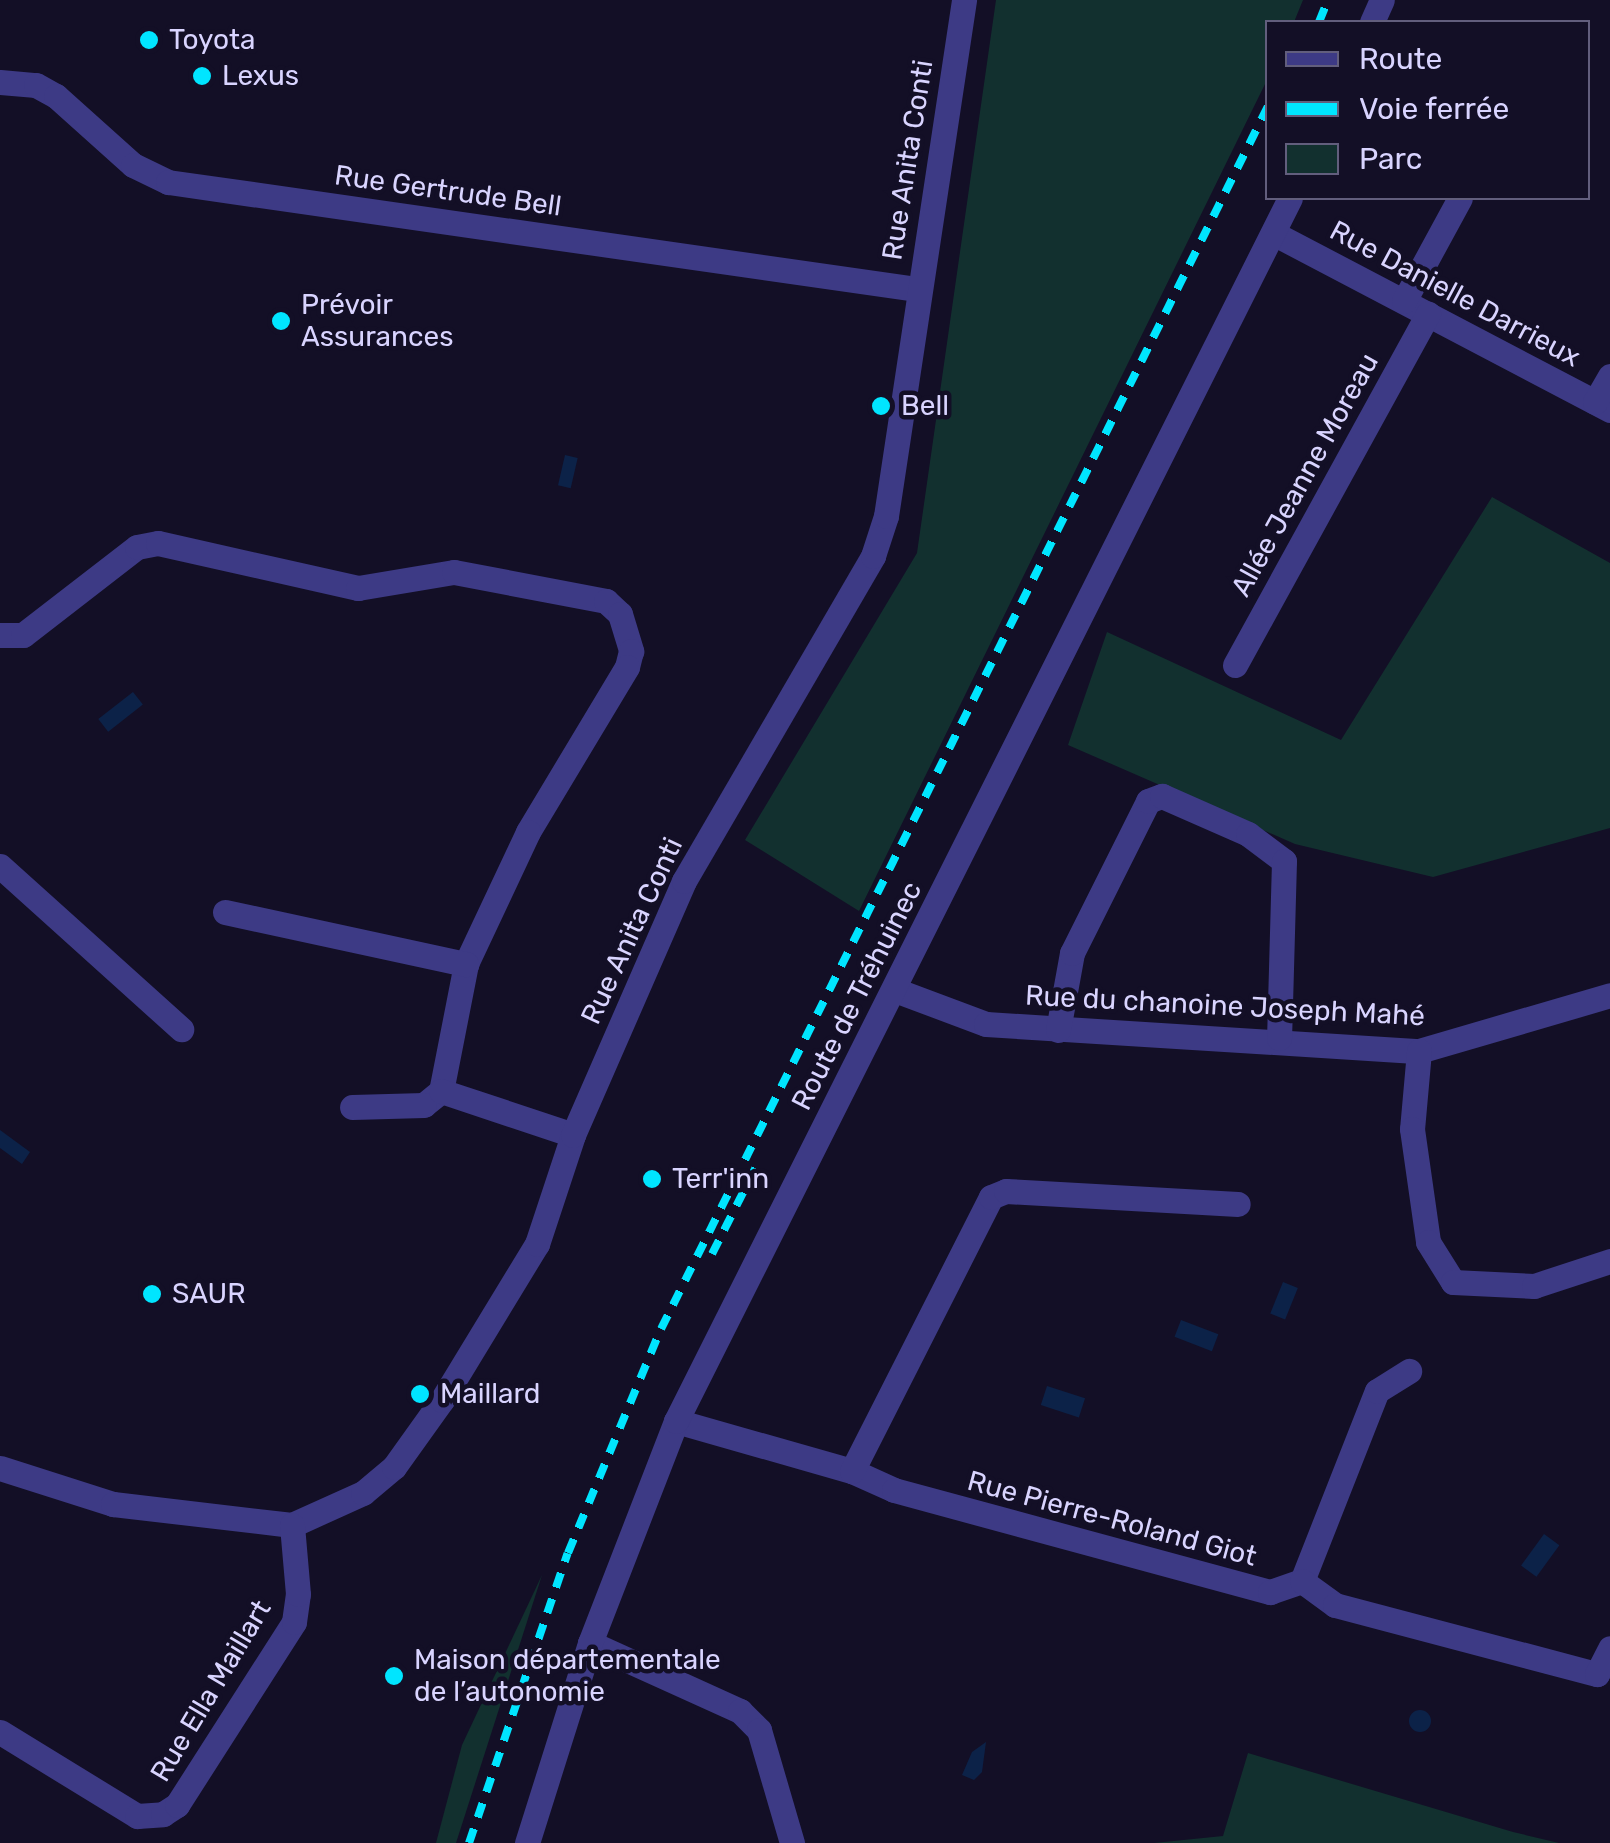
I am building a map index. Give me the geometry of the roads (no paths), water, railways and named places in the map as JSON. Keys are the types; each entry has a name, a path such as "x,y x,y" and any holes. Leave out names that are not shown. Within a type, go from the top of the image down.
{"street":[{"name":"Rue Anita Conti","path":"292,1525 363,1493 410,1448 537,1244 573,1134 684,881 873,556 888,506 964,0"},
{"name":"Rue Gertrude Bell","path":"0,82 36,85 56,96 133,164 168,182 918,289"},
{"name":"Route de Tréhuinec","path":"527,1843 590,1643 676,1420 1289,200"},
{"path":"1404,301 1459,200"},
{"name":"Rue Danielle Darrieux","path":"1272,233 1603,406"},
{"name":"Allée Jeanne Moreau","path":"1235,665 1428,314"},
{"path":"1603,406 1610,376"},
{"path":"0,635 23,635 137,547 158,543 358,588 454,572 606,601 629,631 627,667 528,832 466,964 441,1091 424,1105 352,1108"},
{"path":"1058,1030 1072,953 1148,801 1162,796 1248,834 1284,861 1278,1038"},
{"path":"0,866 181,1029"},
{"path":"225,912 466,964"},
{"name":"Rue du chanoine Joseph Mahé","path":"895,990 986,1024 1278,1038 1419,1051 1610,995"},
{"path":"1419,1051 1412,1129 1422,1204 1428,1242 1453,1282 1534,1286 1610,1261"},
{"path":"441,1091 573,1134"},
{"path":"852,1471 991,1196 1006,1190 1238,1204"},
{"path":"1409,1371 1377,1391 1302,1581 1335,1605 1603,1676 1610,1648"},
{"name":"Rue Pierre-Roland Giot","path":"676,1420 852,1471 894,1490 1248,1589 1270,1592 1302,1581"},
{"path":"0,1468 113,1504 292,1525"},
{"name":"Rue Ella Maillart","path":"0,1732 137,1816 177,1805 294,1622 298,1594 292,1525"},
{"path":"590,1643 740,1711 759,1730 792,1843"}],"water":[{"path":"565,455 578,458 571,488 558,485"},
{"path":"133,692 143,705 108,732 98,719"},
{"path":"0,1130 30,1152 22,1164 0,1148"},
{"path":"1283,1282 1298,1288 1285,1320 1270,1314"},
{"path":"1181,1320 1218,1334 1212,1351 1175,1337"},
{"path":"1047,1386 1085,1398 1079,1417 1041,1405"},
{"path":"1544,1534 1559,1545 1536,1577 1521,1566"},
{"path":"1420,1710 1428,1713 1428,1729 1420,1732 1412,1729 1409,1721 1412,1713"},
{"path":"986,1742 982,1772 974,1780 962,1775 972,1752"}],"railway":[{"path":"1320,20 1328,0"},
{"path":"469,1843 568,1553 661,1329 1265,112"},
{"path":"712,1254 757,1165"}],"place":[{"name":"Toyota","path":"149,40"},
{"name":"Lexus","path":"202,76"},
{"name":"Prévoir Assurances","path":"281,321"},
{"name":"Bell","path":"881,406"},
{"name":"Terr'inn","path":"652,1179"},
{"name":"SAUR","path":"152,1294"},
{"name":"Maillard","path":"420,1394"},
{"name":"Maison départementale de l’autonomie","path":"394,1676"}]}
